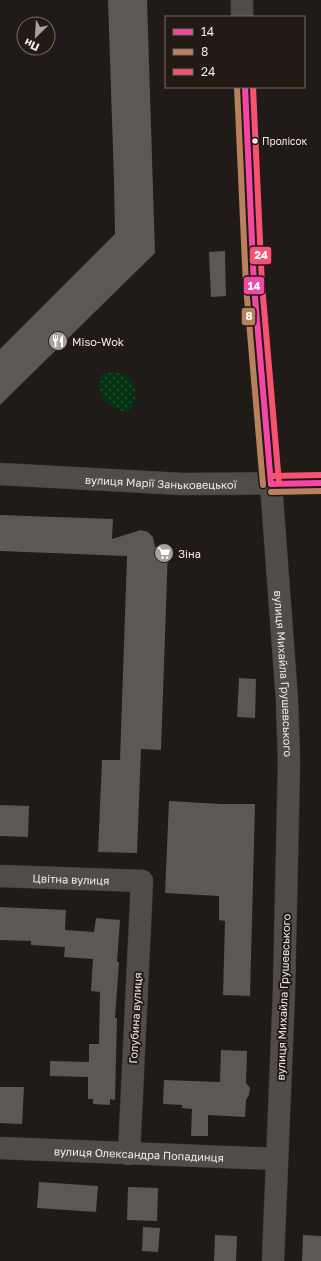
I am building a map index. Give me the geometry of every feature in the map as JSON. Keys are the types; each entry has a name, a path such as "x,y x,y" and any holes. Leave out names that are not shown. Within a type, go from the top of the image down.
{"street":[{"path":"242,0 242,16"},
{"name":"вулиця Михайла Грушевського","path":"245,88 254,286 271,484 287,700 289,762 284,991 273,1261"},
{"name":"вулиця Марії Заньковецької","path":"0,474 182,484 321,484"},
{"name":"Цвітна вулиця","path":"0,876 142,882"},
{"name":"Голубина вулиця","path":"129,1154 142,882"},
{"name":"вулиця Олександра Попадинця","path":"0,1148 277,1159"}],"green space":[{"path":"108,371 127,376 133,384 136,395 135,400 130,409 126,412 113,407 105,401 100,393 100,376"}],"building":[{"path":"108,0 147,0 155,253 0,405 0,349 115,234"},
{"path":"225,251 226,296 211,297 209,252"},
{"path":"0,515 113,519 112,539 141,530 148,532 153,537 155,547 168,548 161,750 141,749 137,853 98,852 102,760 120,760 127,556 0,551"},
{"path":"239,678 256,679 255,718 237,717"},
{"path":"169,801 255,804 250,996 223,995 225,921 219,920 219,896 165,893"},
{"path":"0,805 29,806 28,837 0,836"},
{"path":"0,907 66,910 65,930 94,932 96,918 120,920 115,1018 117,1018 115,1100 110,1099 110,1105 93,1104 93,1099 88,1099 88,1077 50,1076 50,1061 89,1062 89,1044 99,1044 100,992 91,991 93,959 64,957 65,947 31,945 31,941 0,940"},
{"path":"221,1050 247,1051 246,1083 250,1088 249,1095 246,1100 245,1117 208,1115 208,1136 191,1136 192,1109 182,1108 182,1105 163,1104 164,1080 220,1082"},
{"path":"0,1087 24,1087 22,1124 0,1123"},
{"path":"39,1182 98,1186 96,1212 37,1208"},
{"path":"128,1187 158,1188 157,1221 127,1220"},
{"path":"143,1227 160,1228 158,1252 142,1251"},
{"path":"215,1235 237,1236 236,1261 214,1261"},
{"path":"303,1235 321,1236 321,1261 302,1261"}],"transit line":[{"name":"8","path":"237,88 246,286 263,485"},
{"name":"14","path":"245,88 254,286 271,484"},
{"name":"24","path":"253,88 262,285 279,483"},
{"name":"24","path":"271,476 321,475"},
{"name":"14","path":"271,484 321,483"},
{"name":"8","path":"271,492 321,491"}],"place":[{"name":"Пролісок","path":"255,141"},
{"name":"Miso-Wok","path":"58,341"},
{"name":"Зіна","path":"164,553"}]}
